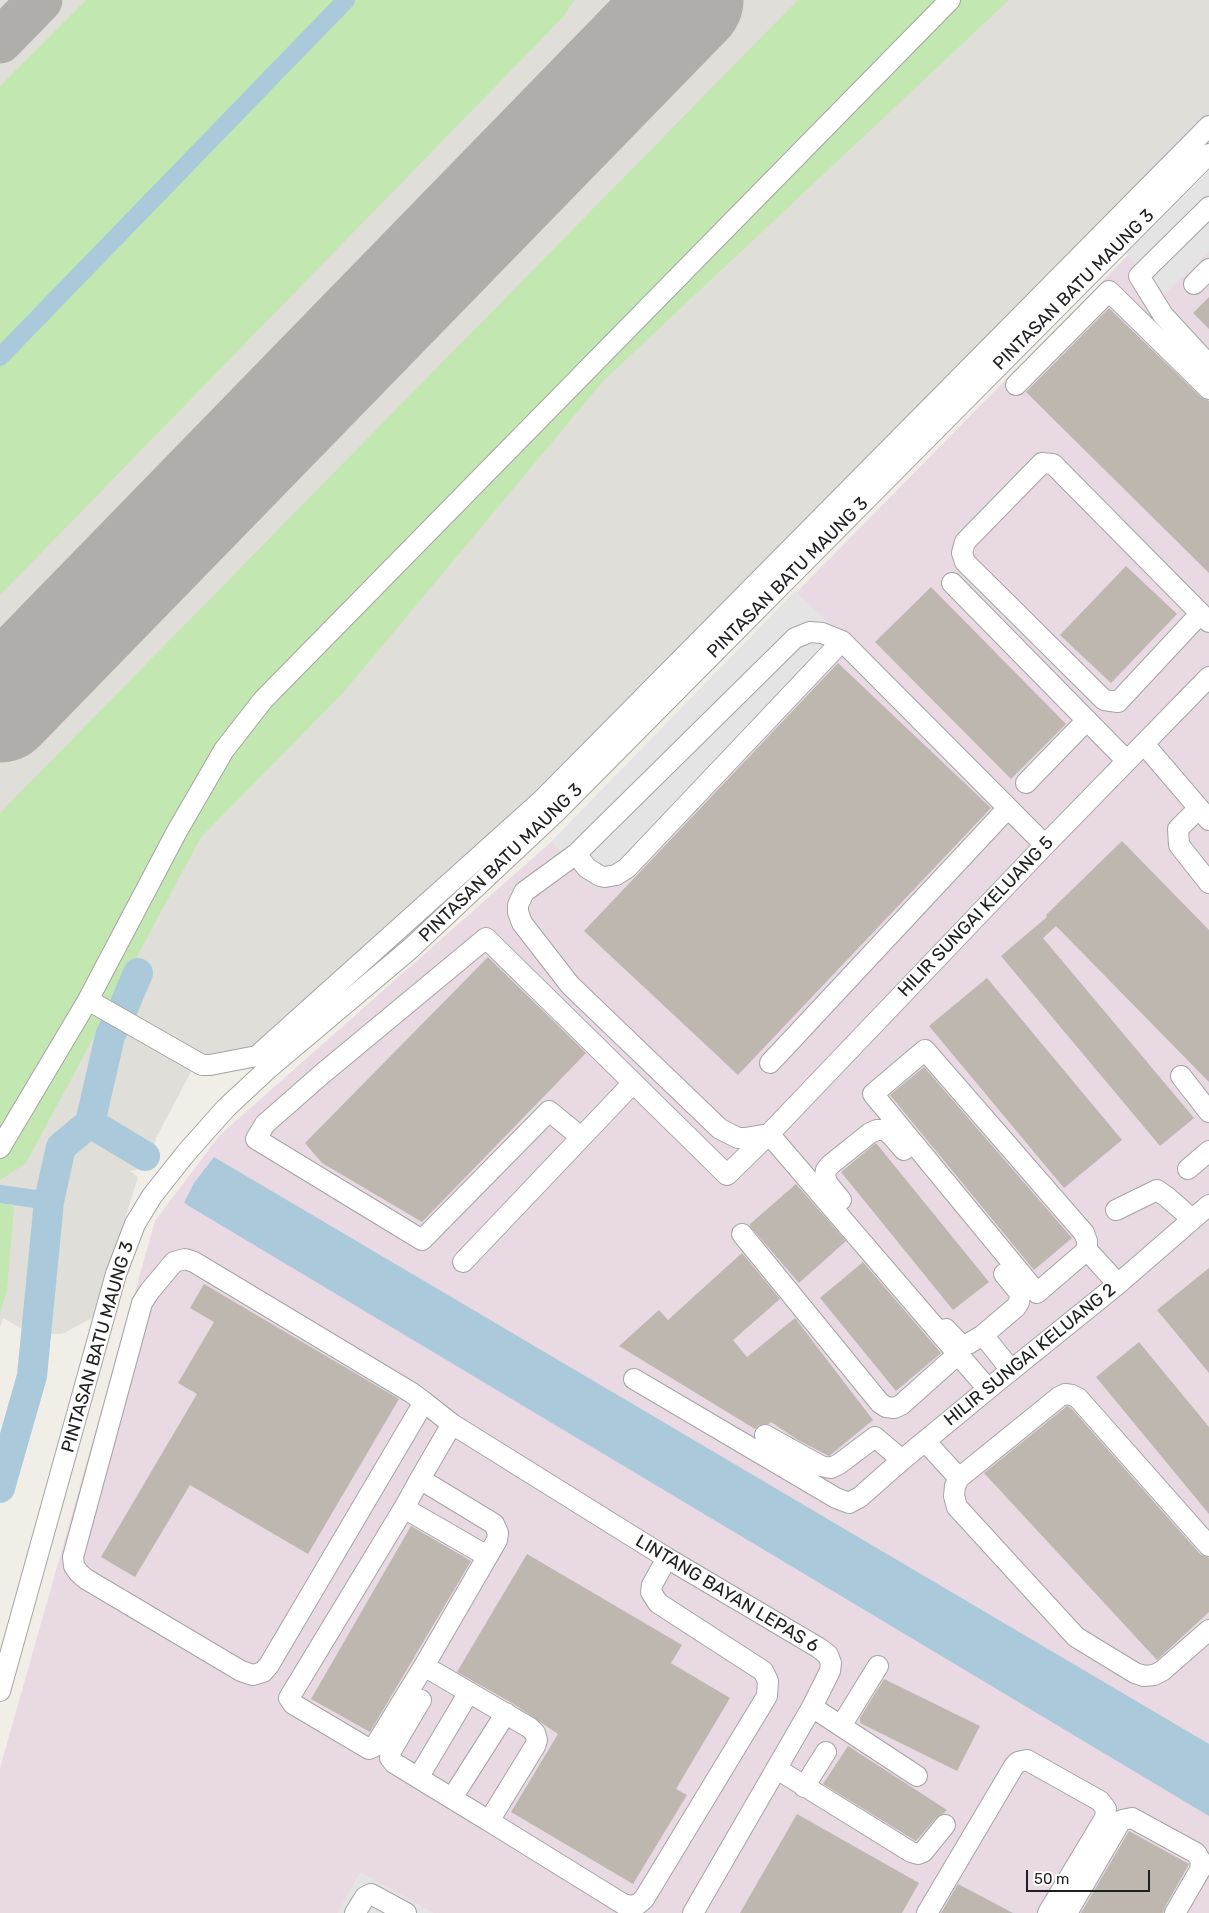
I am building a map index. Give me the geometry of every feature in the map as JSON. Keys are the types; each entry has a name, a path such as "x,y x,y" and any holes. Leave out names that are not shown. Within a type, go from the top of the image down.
{"street":[{"path":"0,1148 88,1000 176,833 224,750 263,700 950,0"},
{"path":"88,1000 202,1065 210,1066 257,1056 541,801 1209,126"},
{"name":"PINTASAN BATU MAUNG 3","path":"0,1691 116,1274 135,1224 152,1196 226,1108 270,1067 410,949 556,812 1209,154"},
{"path":"1209,207 1139,276 1164,315 1209,364"},
{"path":"1194,284 1209,269"},
{"path":"1016,385 1109,291 1209,389"},
{"path":"1042,463 1053,464 1205,618 1118,702 1104,700 965,562 962,553 965,542 1042,463"},
{"path":"952,583 1127,761"},
{"path":"988,1389 769,1134 738,1138 720,1128 570,985 522,923 518,912 518,905 524,892 576,854 795,638 810,632 822,633 842,641 1045,845"},
{"path":"576,854 587,868 600,876 616,875 627,868 842,641"},
{"name":"HILIR SUNGAI KELUANG 5","path":"633,1083 727,1175 769,1134 1045,845 1209,677"},
{"path":"1026,783 1087,720"},
{"path":"1144,744 1204,814 1178,829 1179,845 1209,883"},
{"path":"770,1063 1008,808"},
{"path":"463,1262 633,1083 486,938 322,1074 266,1124 256,1139 422,1240 549,1111 581,1137"},
{"path":"1087,1250 1037,1293 873,1094 925,1050 1084,1233 1087,1241 1087,1250 1118,1284"},
{"path":"1181,1076 1209,1112"},
{"path":"877,1130 885,1130 892,1135 1018,1291 1020,1296 1016,1307 983,1335 968,1344 960,1344 954,1339 828,1184 825,1177 826,1170 830,1165 870,1133 877,1130"},
{"path":"1188,1169 1209,1152"},
{"path":"1116,1210 1157,1190 1192,1219"},
{"name":"HILIR SUNGAI KELUANG 2","path":"634,1379 836,1498 849,1503 860,1497 1011,1370 1118,1284 1209,1205"},
{"path":"742,1234 880,1403 886,1407 894,1408 901,1405 957,1355"},
{"name":"LINTANG BAYAN LEPAS 6","path":"424,1402 269,1665 262,1672 252,1675 241,1672 86,1579 74,1566 73,1556 142,1303 174,1262 185,1260 194,1262 412,1393 424,1402 452,1424 667,1558 828,1655 831,1663 830,1672 812,1707 693,1913"},
{"path":"983,1335 1011,1370"},
{"path":"765,1435 820,1466 831,1468 875,1437 881,1428 882,1421 878,1415 820,1346"},
{"path":"1209,1546 1078,1398 1072,1395 1065,1394 1059,1397 959,1478 955,1486 954,1496 957,1507 1076,1636 1135,1673 1144,1676 1154,1675 1162,1671 1209,1630"},
{"path":"420,1479 494,1524 498,1533 496,1540 424,1666 375,1746 369,1749 293,1704 289,1698 404,1508 420,1479 452,1424"},
{"path":"875,1437 902,1460"},
{"path":"925,1441 959,1478"},
{"path":"404,1508 487,1556"},
{"path":"421,1700 391,1751 390,1758 394,1763 623,1904 631,1906 638,1904 644,1899 768,1696 768,1681 763,1671 658,1603 651,1592 652,1585 667,1558"},
{"path":"424,1666 506,1713 535,1733 537,1740 535,1746 490,1821"},
{"path":"841,1726 878,1666"},
{"path":"418,1778 469,1692"},
{"path":"812,1707 917,1776"},
{"path":"452,1798 506,1713"},
{"path":"804,1787 826,1752"},
{"path":"926,1913 1014,1766 1018,1762 1027,1760 1100,1801 1106,1809 1105,1818 1048,1913"},
{"path":"777,1769 911,1852 918,1854 923,1852 945,1825"},
{"path":"1067,1913 1119,1824 1127,1818 1132,1818 1196,1853 1201,1861 1200,1870 1175,1913"},
{"path":"355,1913 364,1897 371,1894 406,1913"}],"shaded area":[{"path":"0,0 1209,0 1209,139 547,809 401,941 259,1061 193,1068 156,1138 148,1167 130,1171 138,1177 98,1306 92,1318 62,1334 31,1334 3,1318 0,1327"},
{"path":"1209,171 1209,252 1165,294 1124,252"},
{"path":"1209,173 1209,1913 0,1913 0,1768 155,1221 220,1135 551,842"},
{"path":"795,591 843,637 599,889 551,842"},
{"path":"360,1872 434,1913 337,1913"}],"green space":[{"path":"86,0 574,0 564,16 0,595 0,86"},
{"path":"798,0 1009,0 604,380 341,695 201,837 26,1163 0,1180 0,813"},
{"path":"0,1200 14,1207 7,1289 0,1314"}],"water":[{"path":"214,1157 1209,1744 1209,1816 184,1203 194,1183"}],"building":[{"path":"1209,297 1209,329 1193,313"},
{"path":"1109,308 1201,397 1209,401 1209,573 1026,392"},
{"path":"1126,566 1177,614 1111,683 1060,635"},
{"path":"931,587 1066,724 1011,779 875,642"},
{"path":"838,663 991,808 738,1075 584,931"},
{"path":"1122,841 1209,930 1209,1082 1056,926 1043,938 1194,1118 1160,1146 1001,956 1047,917 1046,915"},
{"path":"488,957 586,1053 422,1222 322,1163 305,1143"},
{"path":"987,978 1122,1140 1064,1188 929,1026"},
{"path":"924,1067 1072,1238 1034,1270 890,1095"},
{"path":"876,1143 989,1282 953,1310 841,1172"},
{"path":"796,1184 846,1241 799,1283 750,1226"},
{"path":"742,1253 780,1299 733,1340 747,1357 795,1318 873,1420 829,1456 798,1440 771,1422 759,1425 755,1429 619,1346 659,1310 668,1320"},
{"path":"863,1262 941,1353 896,1391 820,1298"},
{"path":"1209,1268 1209,1373 1157,1310"},
{"path":"204,1284 399,1399 308,1554 190,1485 135,1577 101,1557 197,1394 178,1383 214,1322 190,1308"},
{"path":"1139,1342 1209,1427 1209,1514 1096,1377"},
{"path":"1067,1406 1071,1408 1200,1554 1209,1558 1209,1612 1157,1660 984,1473"},
{"path":"411,1526 471,1561 370,1732 311,1699"},
{"path":"527,1554 682,1645 671,1663 730,1698 676,1789 687,1795 633,1884 511,1812 558,1734 512,1703 457,1672"},
{"path":"884,1679 980,1726 957,1771 860,1723 860,1718"},
{"path":"848,1746 947,1810 936,1818 916,1841 823,1784"},
{"path":"797,1814 919,1883 902,1913 740,1913"},
{"path":"1129,1831 1189,1864 1163,1913 1081,1913"},
{"path":"958,1884 1013,1913 941,1913"}],"waterway":[{"path":"0,357 346,0"},
{"path":"122,1011 138,973"},
{"path":"0,1488 32,1376 49,1201 61,1147 90,1123 110,1036 116,1024"},
{"path":"90,1123 145,1156"},
{"path":"0,1194 49,1201"}],"taxiway":[{"path":"0,41 40,0"},
{"path":"601,89 633,39 652,0"}],"runway":[{"path":"0,707 688,0"}]}
